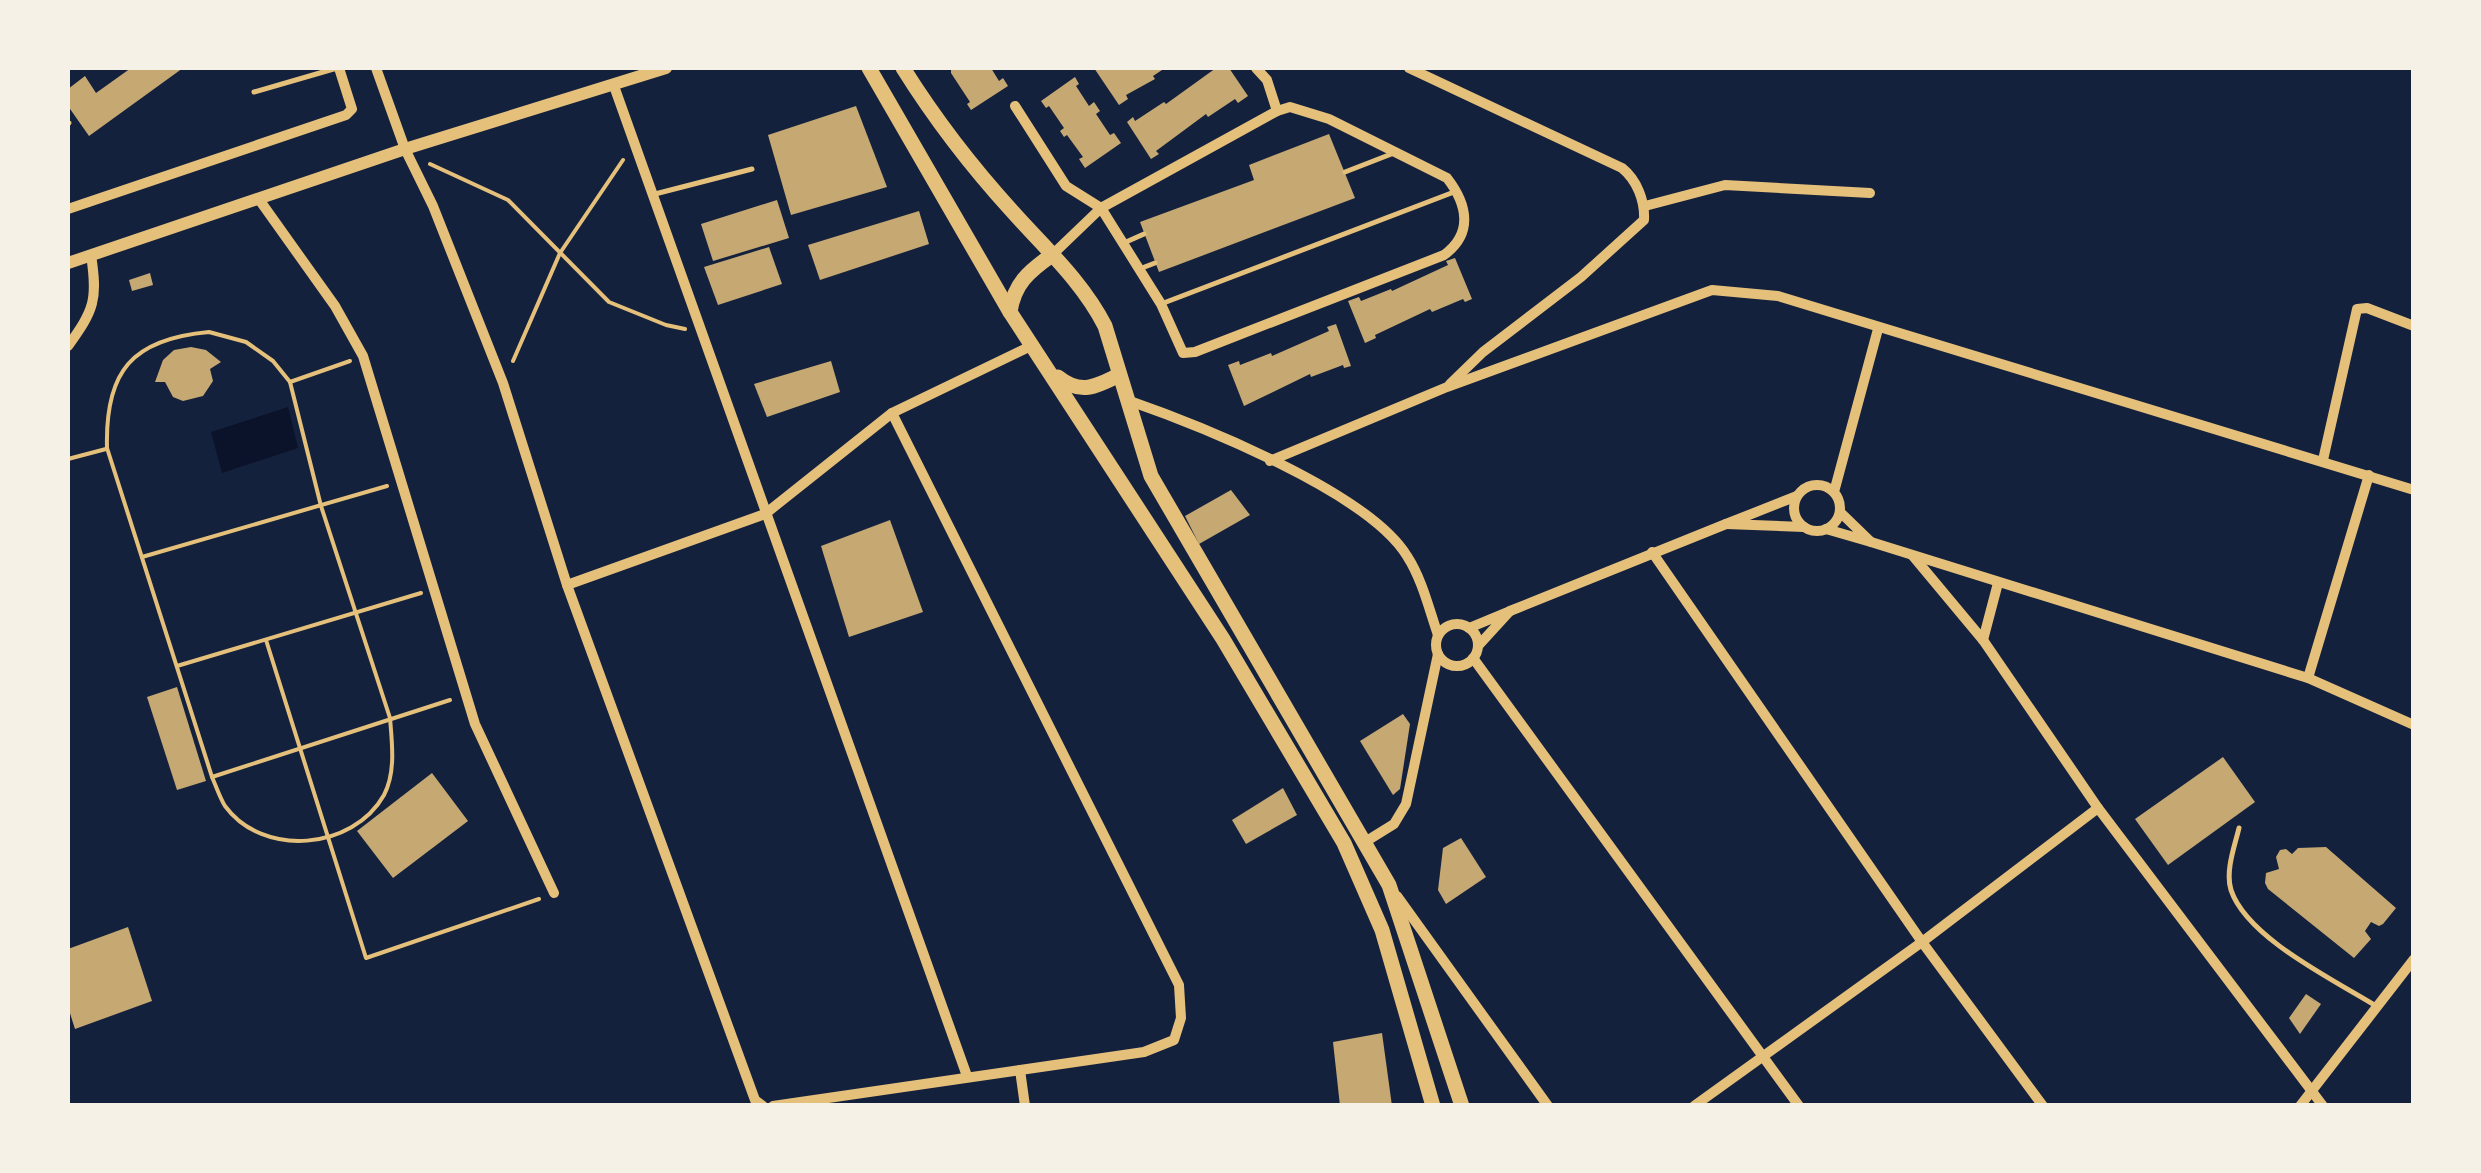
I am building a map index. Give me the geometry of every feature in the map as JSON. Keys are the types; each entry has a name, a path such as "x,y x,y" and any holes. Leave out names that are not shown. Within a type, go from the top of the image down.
{"main road":[{"path":"869,68 1010,312 1224,639 1344,844 1382,930 1434,1106"},
{"path":"903,68 939,124 1095,306 1105,326 1151,476 1389,885 1462,1106"},
{"path":"1010,312 1012,296 1022,278 1052,254"},
{"path":"1047,368 1064,382 1126,400"},
{"path":"1090,389 1119,376"}],"street":[{"path":"68,209 346,116 352,109 338,68"},
{"path":"376,68 405,149 433,206 503,383 567,584 759,1103"},
{"path":"68,263 405,149 614,86 648,70 666,68"},
{"path":"1256,68 1267,80 1276,111"},
{"path":"1409,68 1622,168 1631,175 1645,206 1644,220 1581,277 1483,352 1447,387"},
{"path":"614,86 967,1076"},
{"path":"1014,106 1066,186 1102,208 1160,304 1183,353 1195,352 1444,255 1460,244 1466,229 1456,191 1447,178 1329,119 1290,108 1276,111 1102,208 1052,254"},
{"path":"1645,206 1725,185 1870,193"},
{"path":"258,198 364,356 475,724 554,894"},
{"path":"68,346 90,315 97,292 92,255"},
{"path":"1270,461 1447,387 1712,290 1778,296 2414,490"},
{"path":"2323,460 2357,309 2367,308 2414,326"},
{"path":"1871,542 1840,512 1834,492 1878,329"},
{"path":"567,584 765,514 892,413 1033,345"},
{"path":"1126,400 1188,421 1356,506 1385,528 1408,557 1438,635 1438,654 1406,804 1394,824 1365,842"},
{"path":"773,1106 1144,1052 1174,1040 1181,1018 1178,984 892,413"},
{"path":"2308,678 2368,476"},
{"path":"1438,635 1450,625 1469,628 1797,496 1814,485 1834,492"},
{"path":"1797,496 1793,509 1804,527"},
{"path":"1826,529 1840,512"},
{"path":"1726,524 1826,529 1871,542 2308,678 2414,725"},
{"path":"1652,552 1922,942 2044,1106"},
{"path":"1913,556 1982,640 2098,808 2323,1106"},
{"path":"1982,640 1998,583"},
{"path":"1438,654 1446,663 1457,666 1473,658 1478,646 1510,611"},
{"path":"1469,628 1478,646"},
{"path":"1473,658 1799,1106"},
{"path":"1694,1106 1922,942 2098,808"},
{"path":"1389,885 1548,1106"},
{"path":"2300,1106 2414,959"},
{"path":"1020,1070 1025,1106"}],"lane":[{"path":"254,92 338,68"},
{"path":"1345,172 1394,153"},
{"path":"655,194 752,169"},
{"path":"1160,304 1456,191"},
{"path":"1123,243 1144,234"},
{"path":"1139,268 1155,262"},
{"path":"2239,828 2232,854 2230,888 2248,918 2278,944 2376,1007"}],"path":[{"path":"503,383 560,253 636,141"},
{"path":"405,149 440,170 508,200 608,302 666,325 705,333"},
{"path":"209,332 246,342 273,361 290,382 321,506 390,718 393,752 384,794 369,814 328,839 294,841 261,833 243,823 225,806 212,778 107,448 106,418 114,385 150,344 176,335 209,332"},
{"path":"290,382 364,356"},
{"path":"68,459 107,448"},
{"path":"142,558 402,482"},
{"path":"176,666 434,589"},
{"path":"266,640 366,958 554,894"},
{"path":"212,778 466,695"}],"water":[{"path":"288,407 298,448 222,473 211,432"}],"building":[{"path":"131,68 183,68 89,136 68,106 68,89 85,76 96,93"},
{"path":"951,68 991,68 999,81 1003,78 1008,86 971,110"},
{"path":"1094,68 1165,68 1153,76 1155,79 1126,95 1128,99 1119,105"},
{"path":"1216,68 1229,68 1248,96 1238,103 1235,99 1208,117 1206,114 1156,151 1159,154 1151,159 1127,122 1166,104"},
{"path":"1075,77 1079,84 1076,86 1089,106 1094,102 1100,111 1096,114 1110,135 1114,133 1121,143 1085,168 1079,159 1083,157 1060,131 1064,128 1041,101"},
{"path":"856,106 887,187 791,215 768,135"},
{"path":"1329,134 1355,198 1159,272 1140,222 1254,180 1249,165"},
{"path":"777,200 789,238 713,261 701,224"},
{"path":"919,211 929,244 820,280 808,245"},
{"path":"769,247 782,284 718,305 704,267"},
{"path":"1455,258 1472,299 1432,312 1430,309 1365,343 1348,301 1392,291"},
{"path":"150,273 153,285 132,291 129,280"},
{"path":"1336,324 1351,366 1343,365 1311,377 1310,374 1244,406 1228,365 1239,361 1240,365 1271,353 1272,356 1329,331 1327,327"},
{"path":"174,350 206,350 221,362 210,369 213,381 203,396 183,401 173,397 165,382 155,382 163,360"},
{"path":"831,361 840,392 767,417 754,384"},
{"path":"1231,490 1250,515 1199,544 1185,516"},
{"path":"890,520 923,612 849,637 821,546"},
{"path":"177,687 206,781 177,790 147,697"},
{"path":"1403,714 1410,724 1400,789 1393,795 1360,741"},
{"path":"2223,757 2255,802 2168,865 2135,819"},
{"path":"432,773 468,821 393,878 357,831"},
{"path":"1283,788 1297,815 1246,844 1232,820"},
{"path":"1461,838 1486,877 1446,904 1438,890 1443,848"},
{"path":"2326,847 2396,908 2383,924 2371,922 2365,931 2371,939 2354,958 2265,883 2266,873 2279,869 2276,857 2280,850 2292,854 2298,848"},
{"path":"128,927 152,1001 75,1029 68,1007 68,949"},
{"path":"2306,994 2321,1004 2300,1034 2289,1018"},
{"path":"1382,1033 1392,1106 1340,1106 1333,1042"}]}
